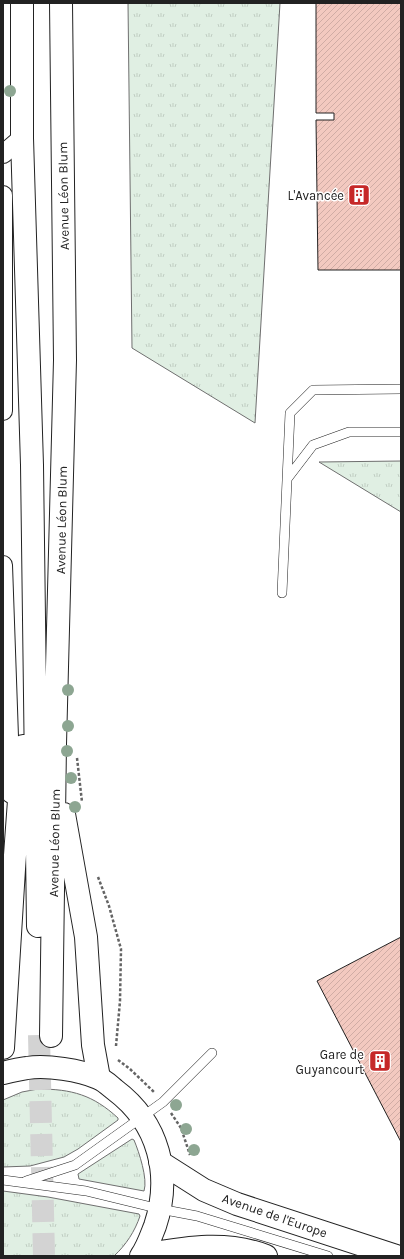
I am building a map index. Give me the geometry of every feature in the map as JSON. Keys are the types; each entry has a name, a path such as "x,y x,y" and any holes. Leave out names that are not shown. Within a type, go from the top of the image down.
{"main road":[{"name":"Avenue Léon Blum","path":"22,3 22,138 32,464 28,776 45,1036 55,744 65,360 61,3"},
{"path":"55,744 65,821 86,937 92,1045 99,1078"},
{"path":"3,1048 14,869 28,776"},
{"path":"3,1073 28,1067 66,1068 99,1078 124,1097 142,1117 153,1139 160,1162 163,1186 160,1209 151,1236 141,1255"},
{"name":"Avenue de l'Europe","path":"160,1162 204,1190 237,1204 396,1256"},
{"path":"141,1255 180,1248 215,1246 234,1248 266,1256"}],"street":[{"path":"3,154 22,138"},
{"path":"3,195 3,411"},
{"path":"3,565 14,869"}],"lane":[{"path":"282,593 290,413 313,390 401,389"},
{"path":"287,479 313,445 349,432 401,432"},
{"path":"23,1182 75,1165 164,1102 212,1053"},
{"path":"3,1180 86,1191 160,1209 197,1216 328,1256"}],"path":[{"path":"77,754 82,806"},
{"path":"96,872 109,906 121,949 120,1001 115,1050"}],"green space":[{"path":"128,3 280,3 255,423 132,348"},
{"path":"401,461 401,512 319,462"},
{"path":"38,1089 61,1090 81,1095 109,1110 118,1118 118,1120 78,1149 64,1157 30,1166 3,1167 3,1100 22,1092"},
{"path":"132,1139 136,1145 142,1166 145,1180 144,1191 79,1179 78,1174"},
{"path":"3,1191 48,1197 139,1214 140,1216 130,1238 114,1256 3,1256"}],"building":[{"name":"L'Avancée","path":"316,3 401,3 401,270 318,270 316,120 334,120 334,113 316,113"},
{"name":"Gare de Guyancourt","path":"401,937 401,1142 317,981"}],"tunnel":[{"path":"39,1035 44,1256"}],"place":[{"name":"L'Avancée","path":"359,195"},
{"name":"Gare de Guyancourt","path":"380,1061"}]}
